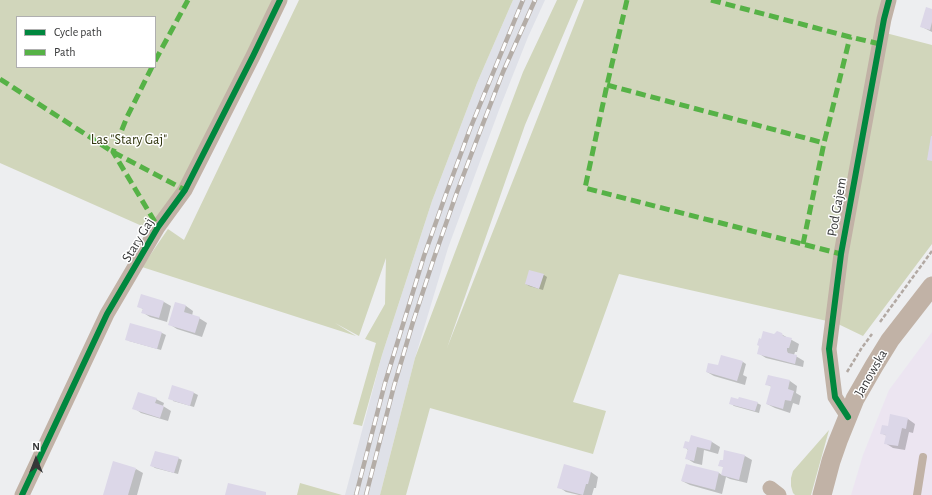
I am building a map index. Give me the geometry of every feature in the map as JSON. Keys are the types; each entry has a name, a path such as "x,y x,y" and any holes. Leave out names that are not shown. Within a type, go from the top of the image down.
{"street":[{"name":"Stary Gaj","path":"22,495 107,314 158,227 185,190 280,0"},
{"name":"Pod Gajem","path":"848,416 835,397 829,349 841,254 884,19 889,0"},
{"name":"Janowska","path":"822,495 831,461 856,399 890,340 932,286"}],"lane":[{"path":"917,495 923,457"}],"shaded area":[{"path":"513,0 545,0 528,37 499,110 448,248 415,358 380,495 345,495 382,355 432,201 477,83"},
{"path":"932,332 932,495 851,495 863,455 889,390"}],"green space":[{"name":"Las \"Stary Gaj\"","path":"0,0 277,0 186,189 151,230 0,163"},
{"path":"299,0 513,0 477,83 432,201 382,355 362,426 353,424 376,343 365,339 385,304 386,258 359,336 335,323 356,336 142,267 168,229 184,240"},
{"path":"557,0 578,0 525,125 447,348 584,0 884,0 878,31 932,45 932,244 863,336 836,323 619,274 573,402 606,411 593,454 430,408 406,495 380,495 415,358 523,72"},
{"path":"829,430 811,495 795,495 791,486 793,471"},
{"path":"300,483 342,495 297,495"}],"building":[{"path":"926,7 932,9 932,22 930,30 920,27"},
{"path":"932,136 932,161 927,160"},
{"path":"529,270 544,274 539,289 525,284"},
{"path":"141,294 164,301 159,318 141,313 143,309 137,307"},
{"path":"175,302 186,305 184,312 200,317 195,333 168,325"},
{"path":"130,323 162,332 157,349 125,340"},
{"path":"763,331 774,334 777,331 782,333 783,336 792,338 787,351 788,353 797,355 795,364 757,354 759,346 757,345 759,338 761,339"},
{"path":"721,355 743,361 737,381 706,372 708,363 718,365"},
{"path":"768,375 790,380 788,389 794,391 791,401 785,400 783,409 766,404 771,386 765,385"},
{"path":"172,385 194,392 190,406 168,399"},
{"path":"138,392 157,398 155,403 164,406 160,418 132,409"},
{"path":"731,397 738,399 739,397 758,402 755,411 729,404"},
{"path":"890,414 908,418 906,429 902,428 898,446 884,444 886,435 880,434 882,425 888,426"},
{"path":"691,435 712,441 710,450 697,447 694,461 685,459 688,449 683,448 685,441 689,442"},
{"path":"724,450 745,455 739,480 721,475 723,467 718,466 720,460 723,460"},
{"path":"155,451 179,457 174,473 150,466"},
{"path":"113,461 136,468 128,495 103,495"},
{"path":"564,464 591,472 583,495 557,488"},
{"path":"686,464 719,472 715,490 681,481"},
{"path":"228,483 266,492 266,495 225,495"}],"railway":[{"path":"356,495 385,383 424,256 470,129 523,0"},
{"path":"366,495 394,386 434,258 457,192 503,72 535,0"}],"marked path":[{"path":"156,59 188,0"},
{"path":"627,0 585,188 841,254"},
{"path":"711,0 880,44"},
{"path":"803,244 824,143 850,37"},
{"path":"152,68 127,117 113,152 158,227"},
{"path":"0,79 113,152 185,190"},
{"path":"607,85 824,143"}],"cycle path":[{"path":"22,495 107,314 158,227 185,190 280,0"},
{"path":"848,417 835,397 829,349 841,254 884,19 889,0"}]}
